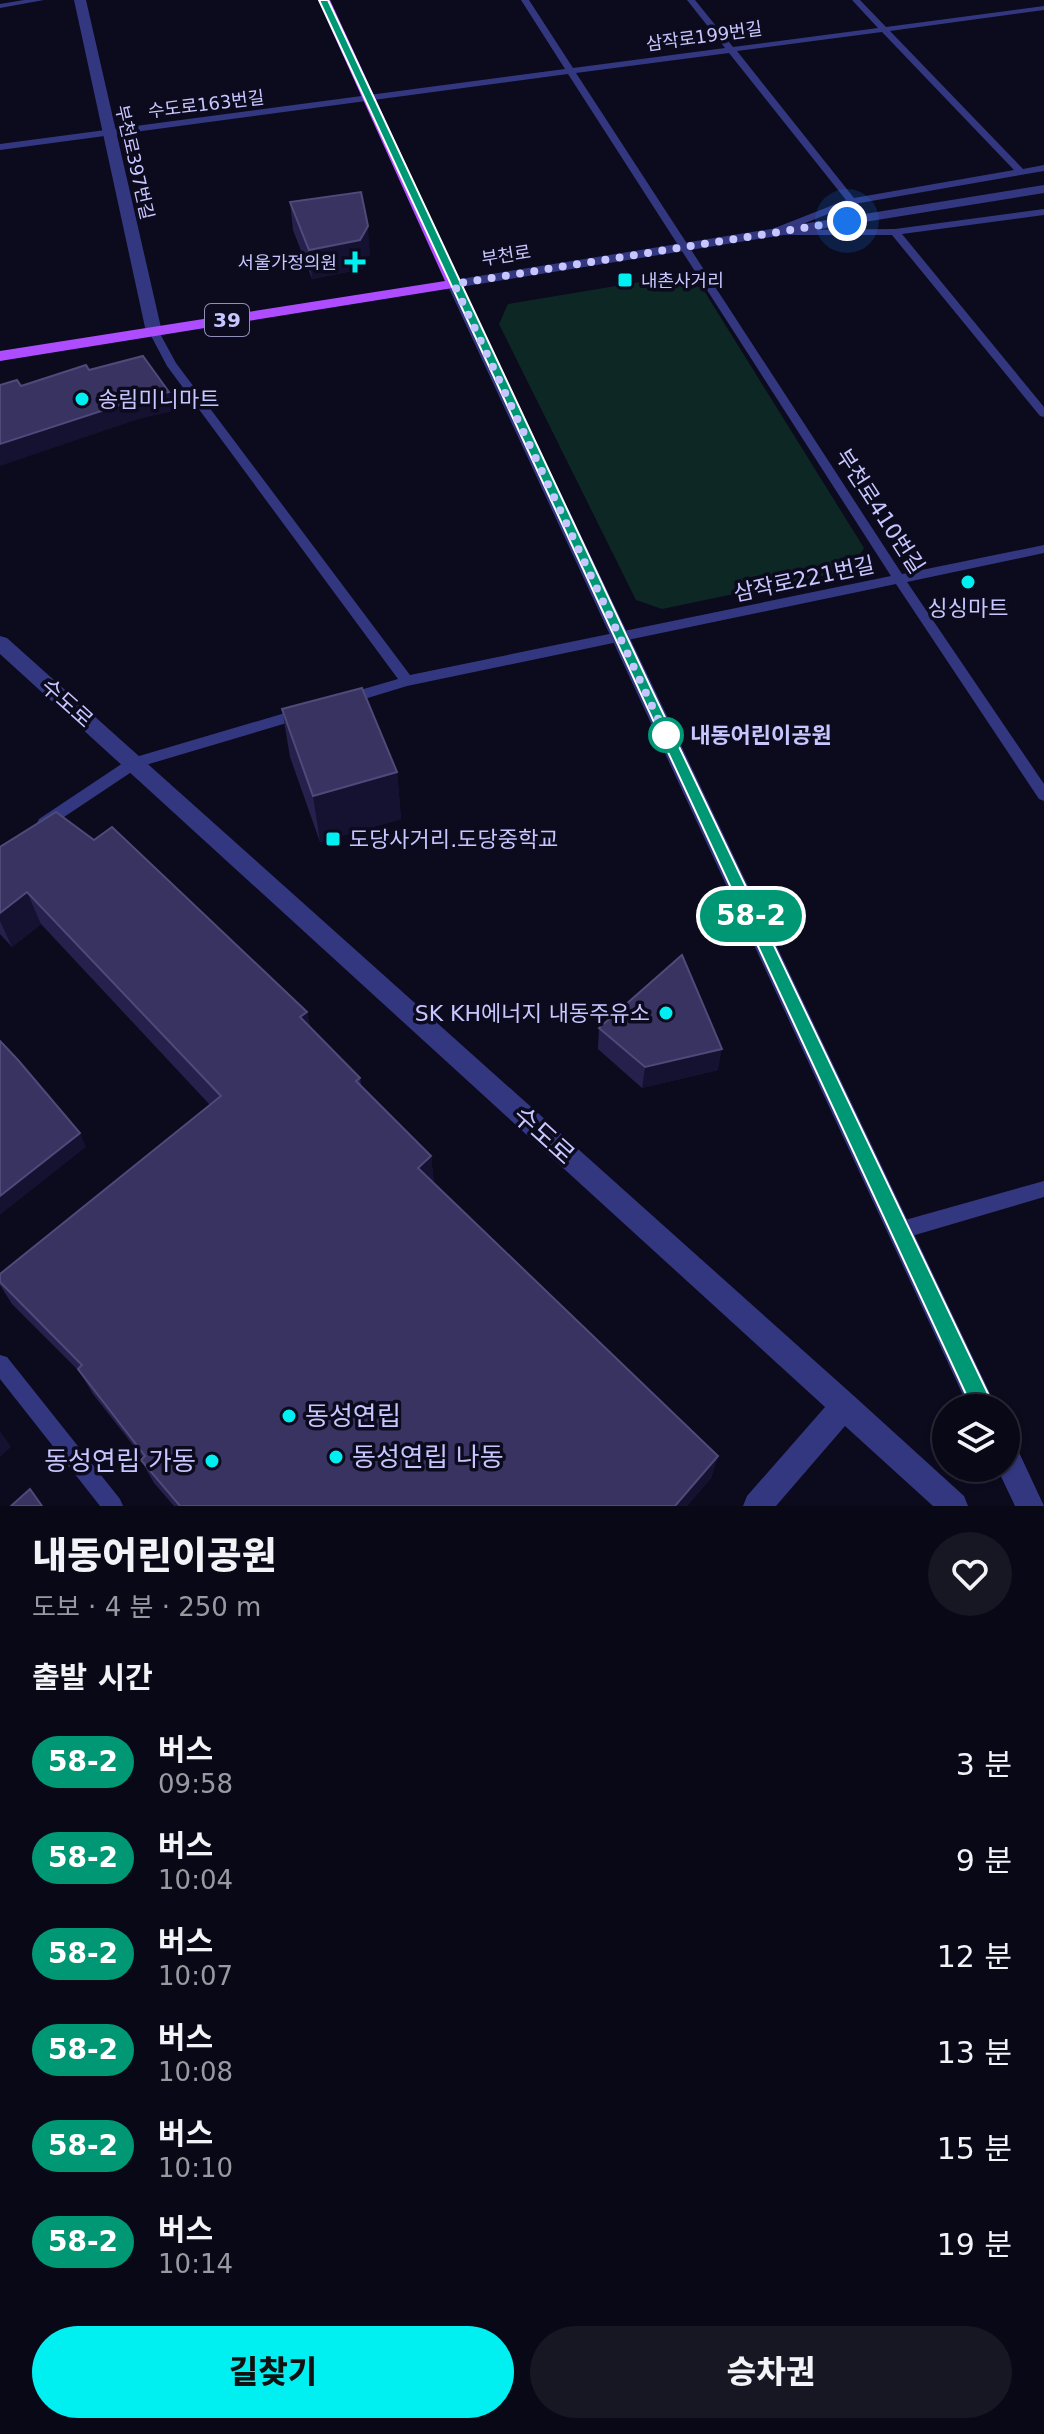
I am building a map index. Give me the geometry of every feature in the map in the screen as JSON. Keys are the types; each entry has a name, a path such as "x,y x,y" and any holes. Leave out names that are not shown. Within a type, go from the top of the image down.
{"main road":[{"path":"324,0 454,284"},
{"name":"부천로","path":"0,356 454,284"}],"street":[{"name":"부천로397번길","path":"80,0 154,332"},
{"name":"부천로","path":"454,284 1044,189"},
{"path":"454,284 976,1394"},
{"name":"수도로","path":"0,643 954,1506"},
{"path":"757,1506 844,1406"},
{"path":"1018,1482 1030,1506"}],"lane":[{"path":"0,6 40,0"},
{"name":"부천로410번길","path":"525,0 899,579 1044,795"},
{"path":"691,0 852,201"},
{"path":"856,0 1021,172"},
{"name":"삼작로199번길","path":"369,99 1044,8"},
{"name":"수도로163번길","path":"0,147 369,99"},
{"name":"부천로","path":"769,233 852,201 1044,168"},
{"name":"부천로","path":"769,233 895,232 1044,212"},
{"path":"895,232 1044,414"},
{"path":"154,332 171,364 407,681"},
{"name":"삼작로221번길","path":"620,638 1044,549"},
{"path":"331,704 407,681 620,638"},
{"path":"36,828 134,763 316,709"},
{"path":"898,1231 1044,1189"},
{"path":"0,1364 113,1506"}],"green space":[{"path":"676,276 703,289 864,548 850,570 662,609 636,600 499,324 508,304"}],"building":[{"path":"361,192 368,226 360,240 309,250 290,202"},
{"path":"143,356 169,392 0,444 0,385 17,380 21,386 86,365 89,370"},
{"path":"362,688 397,772 313,796 282,709"},
{"path":"56,812 94,840 112,827 307,1012 300,1017 360,1078 356,1081 431,1156 418,1168 718,1456 675,1506 180,1506 141,1460 145,1456 78,1369 82,1365 0,1282 0,1274 221,1096 27,892 0,913 0,847"},
{"name":"SK KH에너지 내동주유소","path":"682,955 722,1049 645,1067 599,1028"},
{"path":"0,1041 80,1133 0,1196"},
{"path":"30,1489 42,1506 11,1506"}],"bus line":[{"name":"58-2","path":"324,0 643,688 976,1394"}],"place":[{"name":"서울가정의원","path":"355,262"},
{"name":"내촌사거리","path":"625,280"},
{"name":"송림미니마트","path":"82,399"},
{"name":"싱싱마트","path":"968,582"},
{"name":"내동어린이공원","path":"666,735"},
{"name":"도당사거리.도당중학교","path":"333,839"},
{"name":"SK KH에너지 내동주유소","path":"666,1013"},
{"name":"동성연립","path":"289,1416"},
{"name":"동성연립 나동","path":"336,1457"},
{"name":"동성연립 가동","path":"212,1461"}],"route":[{"path":"666,735 668,740 454,284 847,221"}]}
